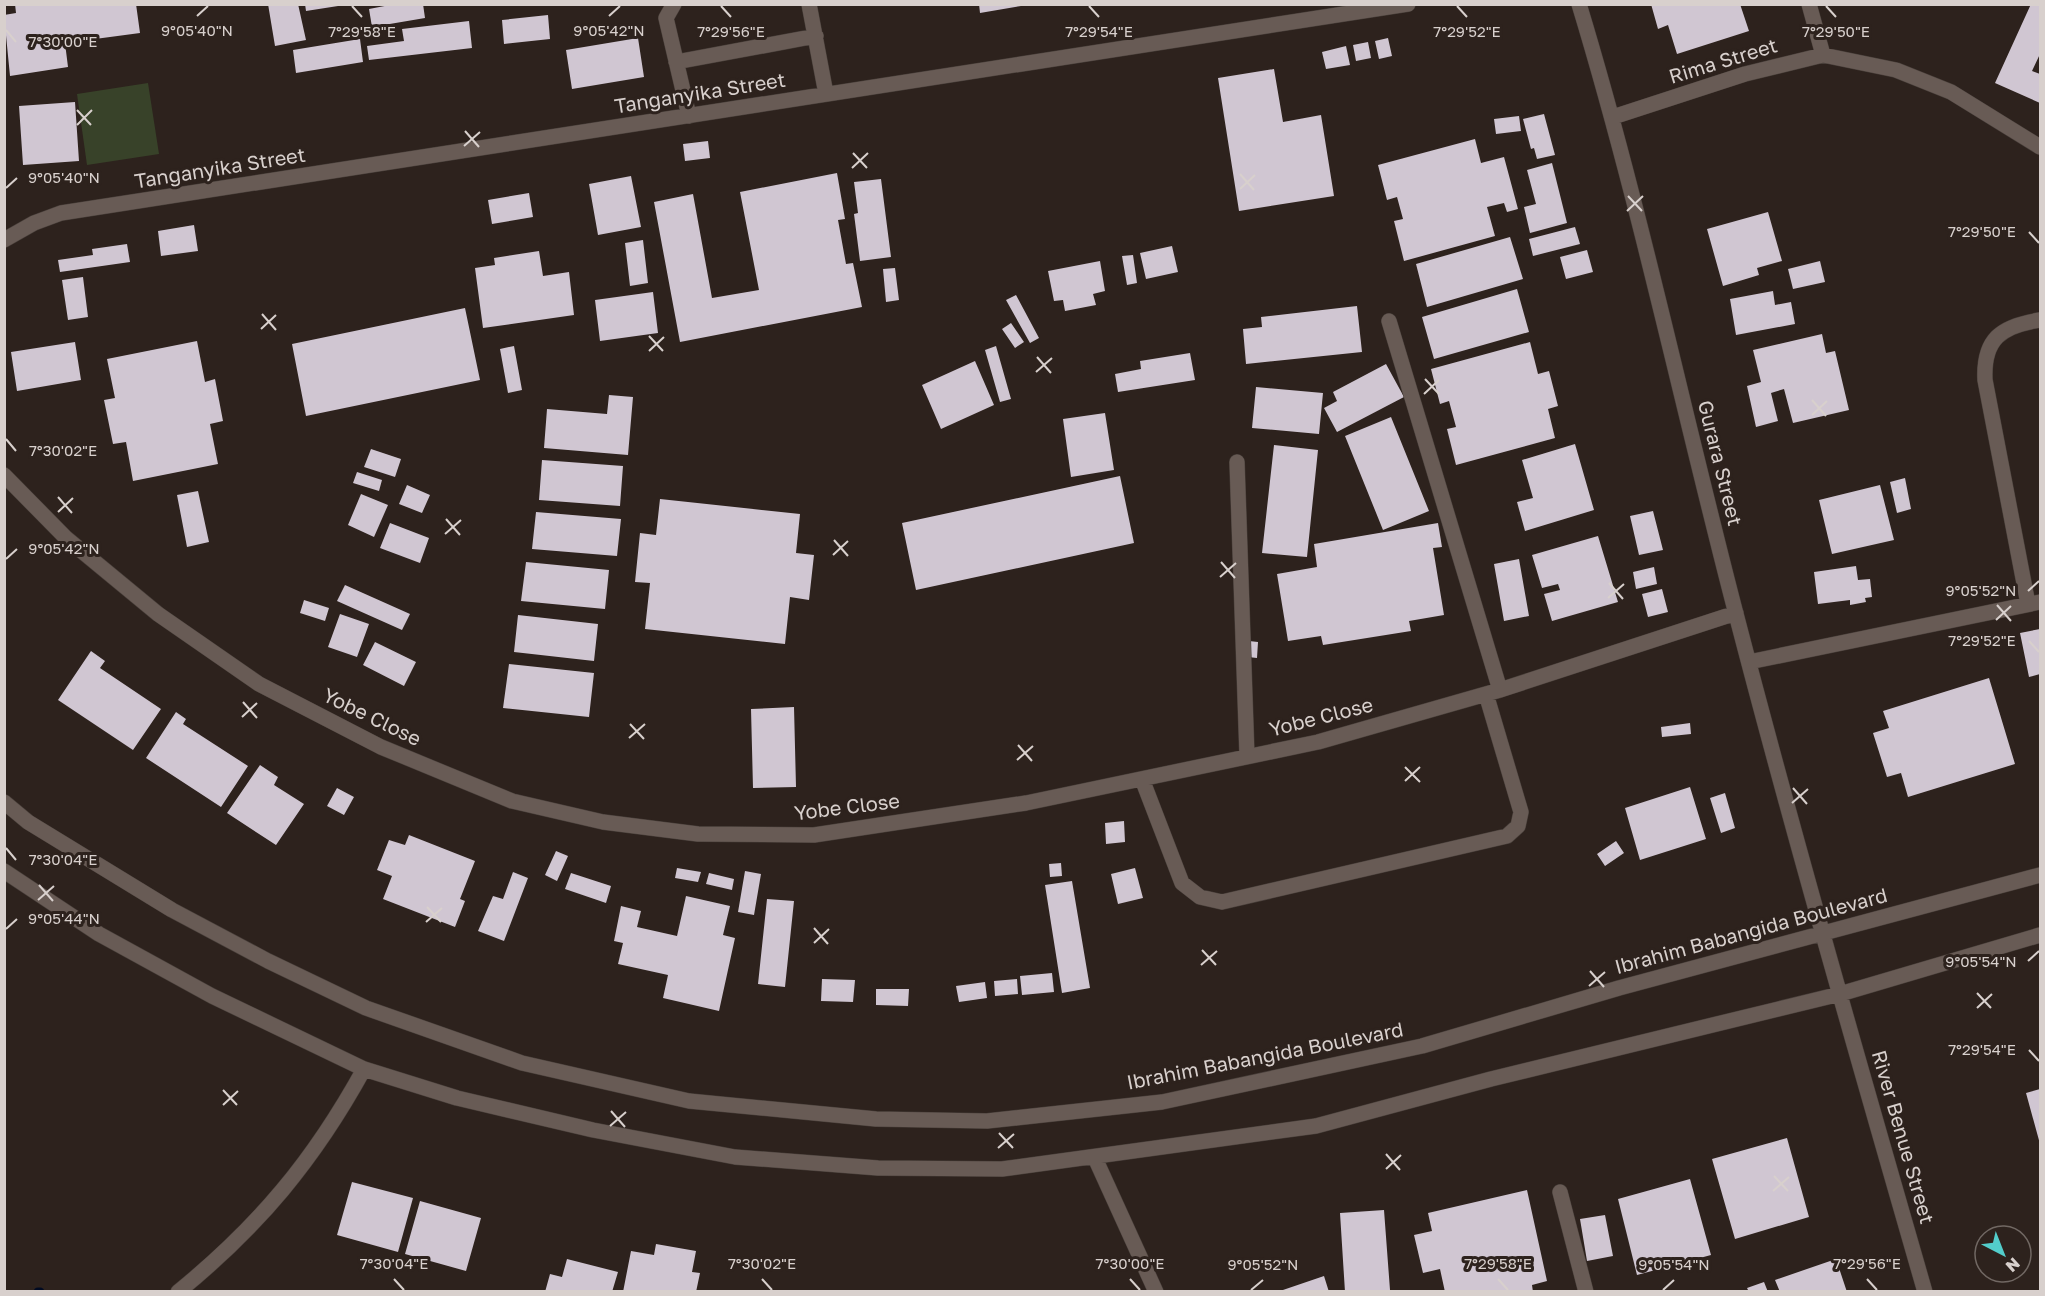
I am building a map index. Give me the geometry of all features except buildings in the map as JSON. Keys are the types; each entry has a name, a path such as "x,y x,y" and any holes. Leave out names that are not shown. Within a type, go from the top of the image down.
{"street":[{"path":"674,4 666,18 688,116"},
{"path":"809,4 826,94"},
{"name":"Tanganyika Street","path":"4,240 34,223 61,213 1408,4"},
{"name":"Gurara Street","path":"1579,4 1613,117 1736,614 1822,932"},
{"path":"1809,4 1823,55"},
{"path":"676,62 816,36"},
{"name":"Rima Street","path":"1613,117 1745,74 1823,55 1896,70 1951,92 2040,147"},
{"path":"1749,662 2034,603 1985,380 1984,358 1997,335 2022,322 2040,320"},
{"path":"1142,779 1182,883 1200,897 1222,902 1507,836 1518,826 1521,812 1493,692 1389,321"},
{"path":"1237,462 1247,756"},
{"name":"Yobe Close","path":"4,475 66,538 139,599 259,684 381,747 512,801 603,822 698,834 814,835 1026,803 1318,742 1493,692 1736,614"},
{"name":"Ibrahim Babangida Boulevard","path":"4,802 28,822 172,910 268,962 366,1008 522,1063 689,1101 876,1119 987,1121 1162,1102 1422,1046 1822,932 2040,875"},
{"path":"4,871 110,940 212,996 364,1069 458,1098 593,1130 735,1157 878,1168 1002,1169 1316,1126 1491,1079 1840,994 2040,935"},
{"name":"River Benue Street","path":"1822,932 1925,1292"},
{"path":"178,1292 262,1214 324,1138 364,1069"},
{"path":"1095,1158 1156,1292"},
{"path":"1560,1192 1586,1292"}],"green space":[{"path":"148,83 159,154 87,165 77,94"}]}
